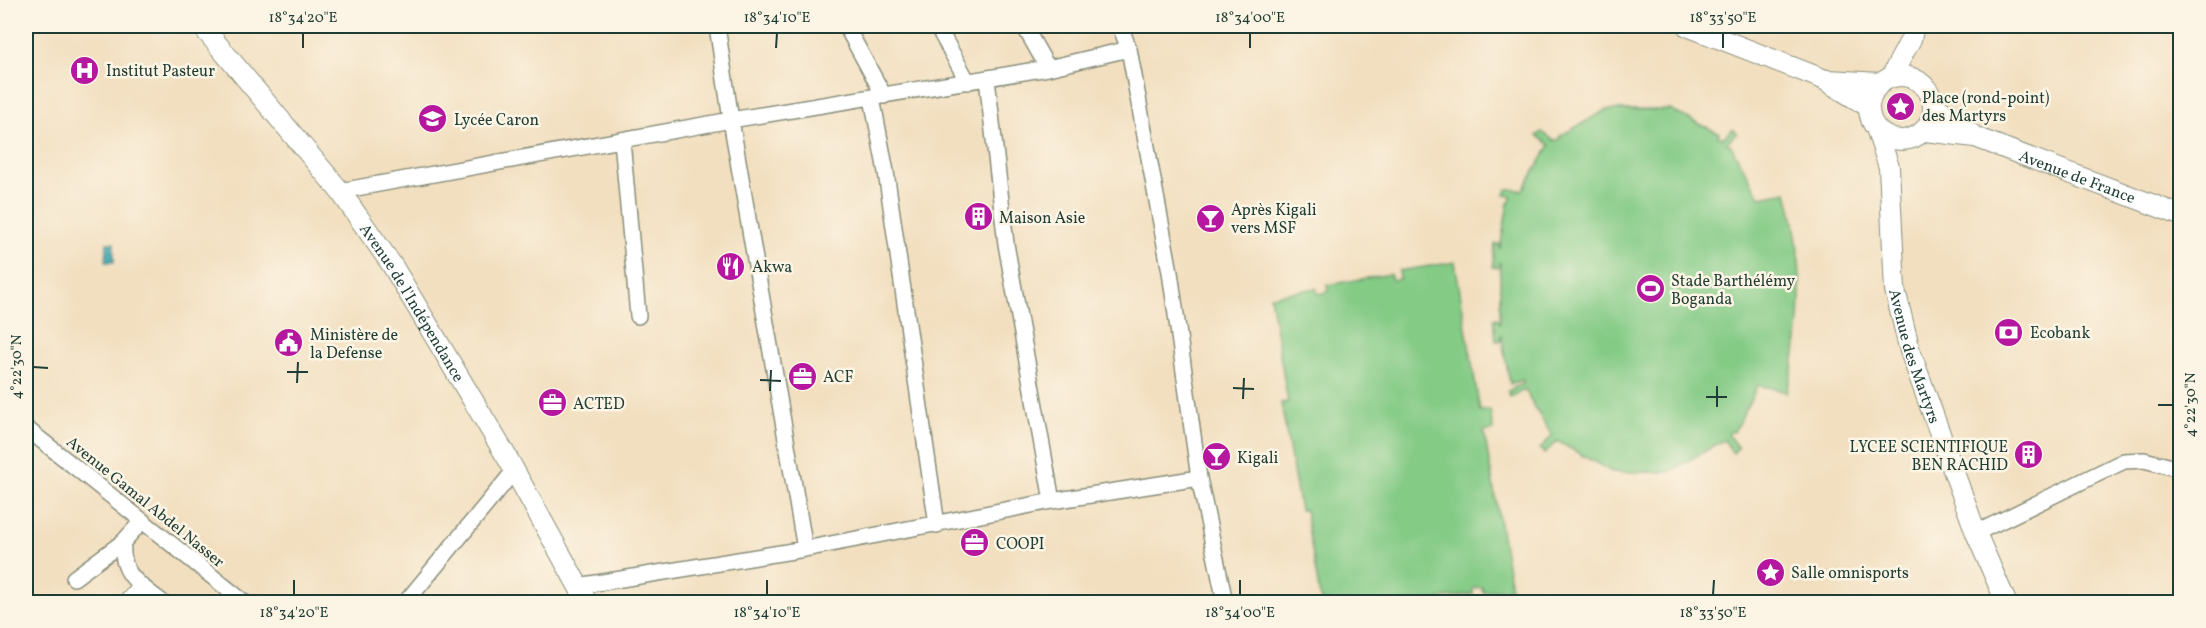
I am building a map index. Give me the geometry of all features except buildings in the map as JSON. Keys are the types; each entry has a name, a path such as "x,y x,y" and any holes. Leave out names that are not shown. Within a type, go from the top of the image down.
{"main road":[{"name":"Avenue de l'Indépendance","path":"202,26 340,191 392,265 514,471 582,594"},
{"path":"1687,26 1823,80 1869,107"},
{"path":"1912,32 1886,80 1874,91 1869,107 1870,118 1877,131 1887,138 1917,135"},
{"path":"1889,167 1933,118 1934,105 1921,82 1912,32"},
{"path":"1823,80 1886,80 1907,76 1921,82"},
{"name":"Avenue de France","path":"1934,105 1975,137 2181,215"},
{"name":"Avenue des Martyrs","path":"1877,131 1889,167 1895,290 1910,351 1976,533 2006,603"},
{"name":"Avenue de France","path":"1917,135 1975,137"}],"street":[{"path":"717,26 805,549"},
{"path":"846,26 878,97 886,172 937,525"},
{"path":"937,26 968,81"},
{"path":"1024,26 1048,68"},
{"path":"1123,27 1170,272 1199,478 1226,603"},
{"path":"340,191 731,120 987,79 1048,68 1129,49"},
{"path":"987,79 1006,244 1052,501"},
{"path":"622,140 638,316"},
{"name":"Avenue Gamal Abdel Nasser","path":"26,428 244,603"},
{"path":"1976,533 2124,461 2144,460 2181,469"},
{"path":"406,603 514,471"},
{"path":"582,594 1052,501 1199,478"},
{"path":"74,578 123,542 142,521"},
{"path":"123,542 124,565 141,586 162,603"},
{"path":"126,603 141,586"}],"green space":[{"name":"Stade Barthélémy Boganda","path":"1606,110 1670,110 1719,133 1718,136 1722,138 1733,129 1737,133 1726,143 1730,144 1760,197 1787,192 1793,217 1800,292 1797,342 1787,392 1758,385 1734,432 1731,431 1728,435 1738,448 1733,453 1724,440 1669,472 1612,472 1557,441 1544,454 1540,449 1552,436 1525,390 1510,397 1508,391 1524,383 1522,380 1510,384 1501,334 1500,341 1496,341 1494,318 1497,318 1500,323 1500,262 1497,268 1493,267 1495,244 1499,244 1500,249 1510,202 1511,196 1505,195 1507,189 1523,190 1550,145 1537,136 1542,132 1555,141"},
{"path":"1455,262 1480,411 1490,410 1493,430 1484,432 1511,588 1483,592 1482,587 1473,588 1473,594 1420,602 1321,602 1305,510 1300,510 1281,403 1288,402 1270,296 1316,288 1318,294 1328,292 1327,285 1390,274 1392,280 1400,279 1399,271"}],"water":[{"path":"107,243 114,243 114,262 106,262"}],"place":[{"name":"Institut Pasteur","path":"85,70"},
{"name":"Place (rond-point) des Martyrs","path":"1901,106"},
{"name":"Lycée Caron","path":"433,119"},
{"name":"Maison Asie","path":"978,217"},
{"name":"Après Kigali vers MSF","path":"1210,218"},
{"name":"Akwa","path":"731,266"},
{"name":"Stade Barthélémy Boganda","path":"1650,289"},
{"name":"Ecobank","path":"2009,332"},
{"name":"Ministère de la Defense","path":"289,343"},
{"name":"ACF","path":"802,376"},
{"name":"ACTED","path":"552,403"},
{"name":"LYCEE SCIENTIFIQUE BEN RACHID","path":"2029,455"},
{"name":"Kigali","path":"1216,457"},
{"name":"COOPI","path":"975,543"},
{"name":"Salle omnisports","path":"1770,572"}]}
